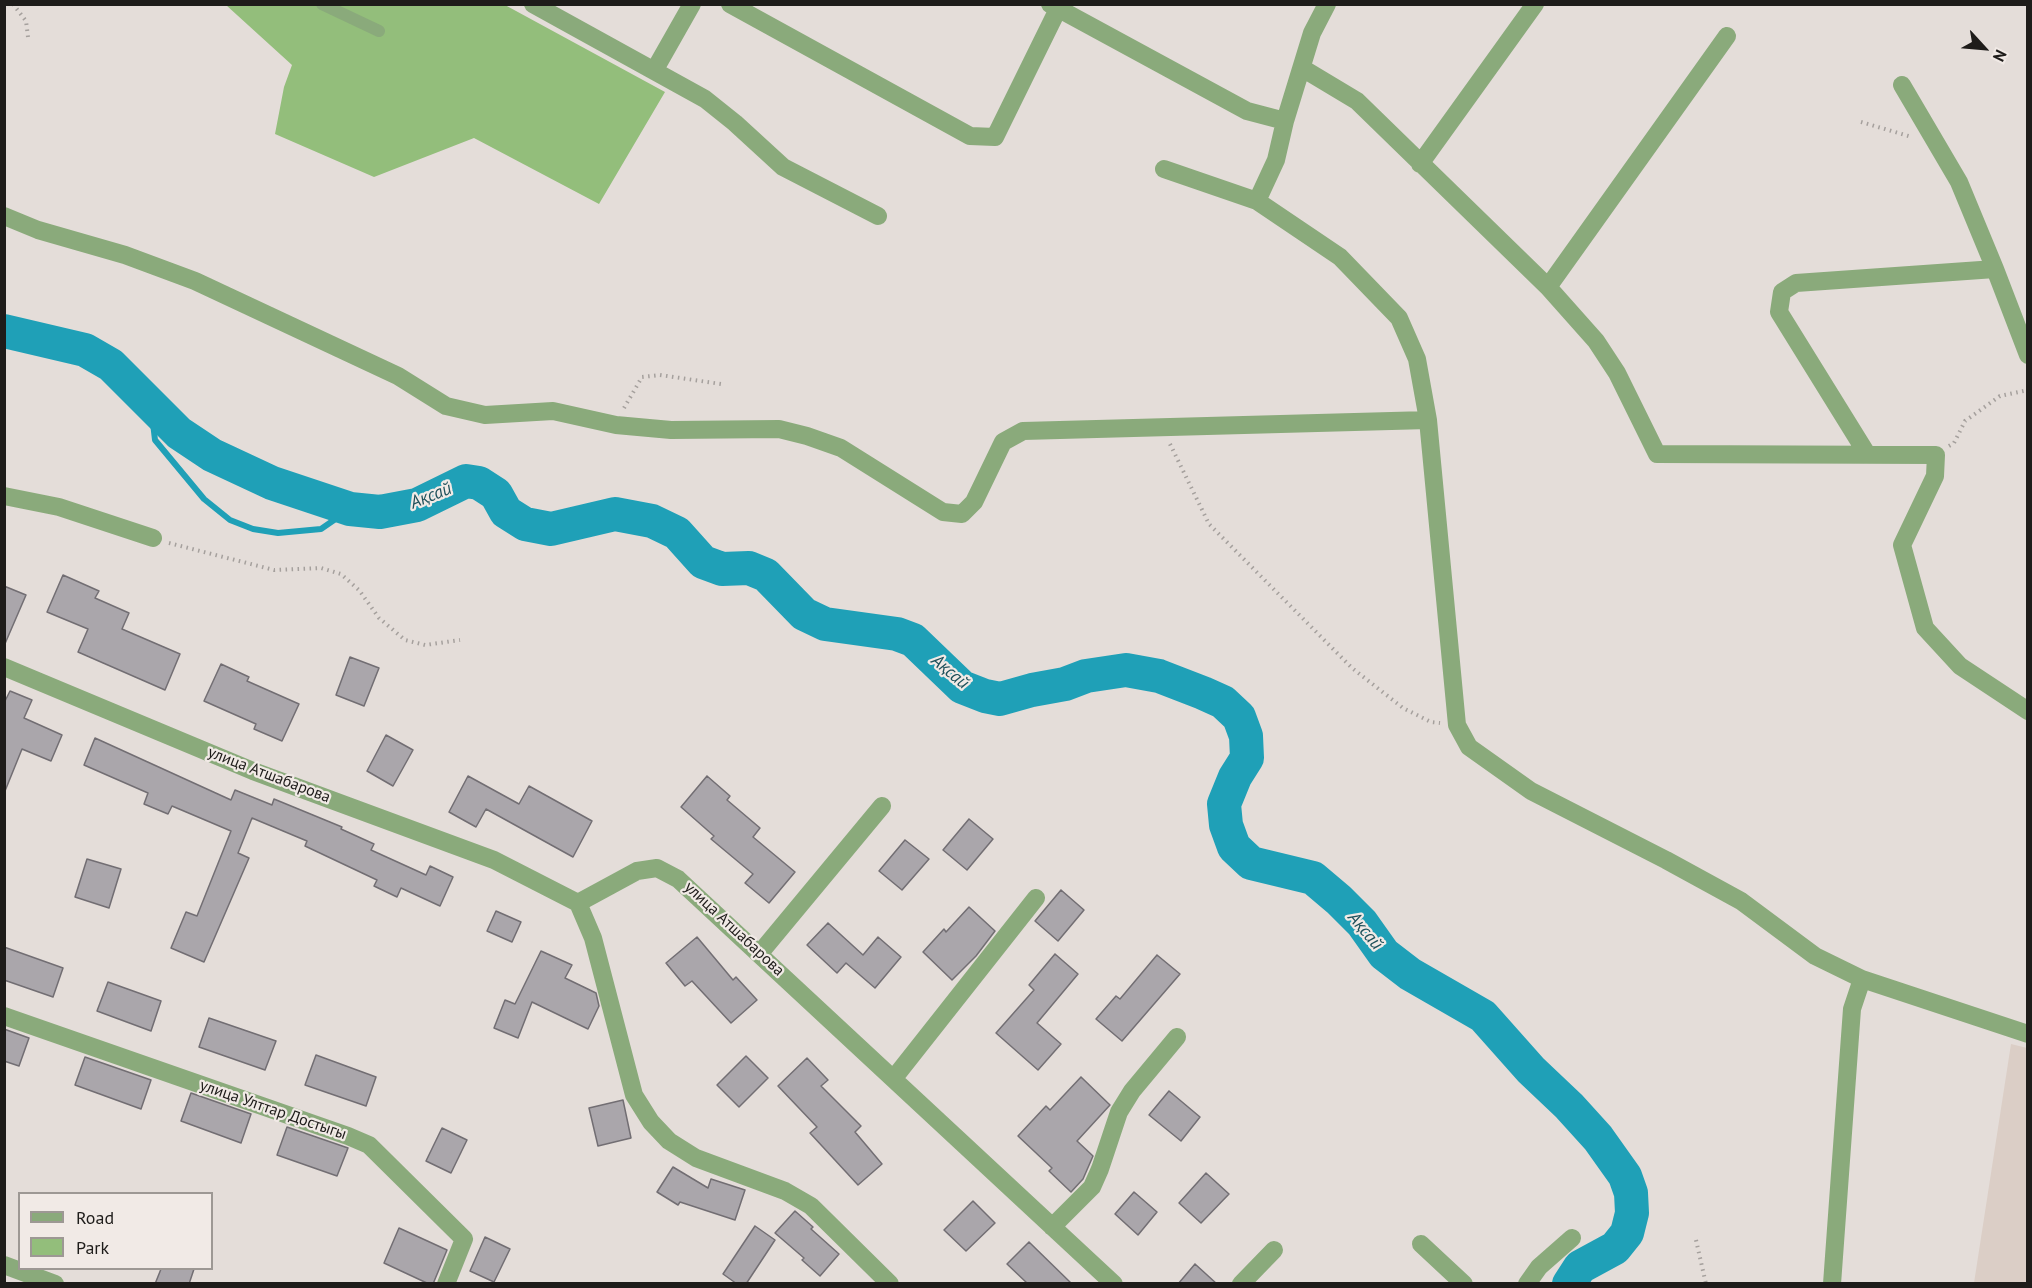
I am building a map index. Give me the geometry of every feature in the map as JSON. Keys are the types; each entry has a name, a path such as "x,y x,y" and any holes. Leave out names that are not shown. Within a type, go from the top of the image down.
{"street":[{"path":"532,4 705,99 783,167 878,216"},
{"path":"654,71 692,4"},
{"path":"730,4 970,136 995,137 1054,7 1247,111 1285,121"},
{"path":"1257,201 1276,160 1285,121 1312,33 1327,4"},
{"path":"1420,164 1535,4"},
{"path":"1548,287 1727,36"},
{"path":"1302,68 1357,101 1548,287 1596,341 1617,373 1657,454 1936,455 1935,476 1902,546 1925,628 1960,666 2028,711"},
{"path":"1902,85 1959,182 2028,355"},
{"path":"1164,169 1257,201 1340,256 1399,318 1417,358 1428,420 1457,725 1469,747 1532,791 1741,901 1815,956 1862,979 2028,1034"},
{"path":"4,216 38,230 125,255 195,281 398,376 446,406 485,415 553,411 616,425 671,430 779,429 841,448 943,512 962,514 974,502 1003,442 1023,431 1428,420"},
{"path":"1867,454 1779,312 1782,292 1796,283 1995,270"},
{"path":"4,496 59,507 153,538"},
{"name":"улица Атшабарова","path":"4,667 253,771 494,860 578,903 637,871 657,868 678,879 894,1077 1114,1284"},
{"path":"760,953 882,806"},
{"path":"894,1077 1036,898"},
{"path":"578,903 592,938 634,1095 651,1122 669,1141 696,1158 785,1191 811,1206 890,1284"},
{"path":"1832,1284 1852,1009 1862,979"},
{"name":"улица Улттар Достыгы","path":"4,1016 369,1145 464,1239 446,1284"},
{"path":"1052,1227 1092,1187 1119,1112 1132,1091 1177,1037"},
{"path":"1527,1284 1539,1267 1572,1238"},
{"path":"1421,1244 1464,1284"},
{"path":"1241,1284 1274,1250"},
{"path":"4,1265 55,1284"}],"lane":[{"path":"322,4 379,31"}],"path":[{"path":"13,4 26,21 28,37"},
{"path":"1861,122 1939,146"},
{"path":"616,425 629,396 642,377 660,375 721,384"},
{"path":"1936,455 1954,443 1965,421 2000,396 2028,390"},
{"path":"1161,427 1209,524 1353,668 1402,708 1431,722 1457,725"},
{"path":"153,538 274,570 321,568 341,573 359,590 379,618 405,640 426,645 460,640"},
{"path":"1696,1239 1706,1284"}],"shaded area":[{"path":"2011,1044 2027,1048 2027,1283 1974,1283"}],"green space":[{"path":"226,5 505,5 665,92 599,204 474,138 374,177 275,134 284,87 292,65"}],"building":[{"path":"63,575 99,591 95,598 129,613 122,629 180,654 165,690 78,652 88,629 47,612"},
{"path":"4,586 26,595 4,646"},
{"path":"350,657 379,668 364,706 336,695"},
{"path":"221,664 249,677 247,681 299,704 282,741 254,729 256,724 204,701"},
{"path":"10,691 32,700 24,718 62,735 51,761 22,749 5,791 4,703"},
{"path":"386,735 413,750 393,786 367,771"},
{"path":"95,738 231,800 235,790 272,805 274,799 342,827 341,829 374,844 371,850 426,875 430,866 453,877 440,906 401,888 397,897 374,886 377,880 305,846 307,841 252,818 238,853 249,858 204,962 171,948 186,912 197,916 231,831 172,806 168,814 144,804 148,793 84,765"},
{"path":"468,776 519,804 529,786 592,821 573,857 486,809 476,827 449,812"},
{"path":"707,776 730,796 727,800 760,828 753,837 795,872 769,903 745,883 753,874 711,839 714,836 681,807"},
{"path":"969,819 993,839 967,870 943,850"},
{"path":"905,840 929,859 902,890 879,871"},
{"path":"87,859 121,869 109,908 75,897"},
{"path":"1061,890 1084,910 1058,941 1035,921"},
{"path":"969,907 995,931 976,956 952,980 923,952"},
{"path":"496,911 521,922 512,942 487,931"},
{"path":"828,923 863,955 878,937 901,957 875,988 846,963 837,973 807,945"},
{"path":"697,937 733,980 736,977 757,1000 731,1023 692,981 685,986 666,963"},
{"path":"4,947 63,968 53,997 4,980"},
{"path":"541,951 572,965 565,978 596,993 599,1006 588,1029 532,1002 518,1038 494,1028 505,1000 515,1004"},
{"path":"1055,954 1078,974 1037,1023 1061,1044 1038,1070 996,1033 1034,990 1029,985"},
{"path":"1157,955 1180,974 1122,1041 1096,1019 1116,996 1120,999"},
{"path":"108,982 161,1001 151,1031 97,1011"},
{"path":"209,1018 276,1041 265,1070 199,1047"},
{"path":"4,1029 29,1038 19,1066 4,1061"},
{"path":"316,1055 376,1077 366,1106 305,1085"},
{"path":"746,1056 768,1078 739,1107 717,1085"},
{"path":"85,1057 151,1080 141,1109 75,1085"},
{"path":"807,1058 828,1080 821,1086 861,1126 855,1132 882,1164 858,1185 810,1133 817,1127 778,1086"},
{"path":"1081,1077 1110,1105 1077,1141 1093,1156 1083,1179 1071,1192 1049,1171 1052,1168 1018,1136 1046,1106 1050,1110"},
{"path":"1169,1091 1200,1117 1181,1141 1149,1115"},
{"path":"191,1093 251,1114 241,1143 181,1121"},
{"path":"623,1100 631,1138 598,1146 589,1108"},
{"path":"287,1127 348,1148 337,1176 277,1155"},
{"path":"442,1128 467,1140 451,1173 426,1161"},
{"path":"673,1167 708,1188 711,1179 745,1190 735,1220 680,1202 678,1205 657,1192"},
{"path":"1206,1173 1229,1194 1201,1223 1179,1203"},
{"path":"1134,1192 1157,1212 1138,1235 1115,1214"},
{"path":"973,1201 995,1223 966,1251 944,1230"},
{"path":"795,1211 839,1254 820,1276 802,1260 804,1258 775,1233"},
{"path":"755,1226 775,1240 746,1284 737,1284 723,1274"},
{"path":"399,1228 447,1250 433,1284 384,1263"},
{"path":"485,1237 510,1249 494,1282 470,1271"},
{"path":"1029,1242 1072,1284 1028,1284 1007,1264"},
{"path":"1195,1264 1217,1284 1178,1284"},
{"path":"161,1270 194,1270 189,1284 155,1284"}],"waterway":[{"name":"Ақсай","path":"4,331 85,350 111,365 179,433 212,455 272,483 350,509 380,512 417,505 466,481 479,483 496,494 506,512 525,524 551,529 615,514 652,521 677,533 703,562 722,569 749,568 766,575 804,614 825,624 897,634 913,640 962,687 985,696 1000,699 1065,684 1086,676 1126,670 1159,676 1223,702 1239,717 1246,736 1247,758 1235,777 1224,804 1226,825 1234,847 1251,863 1313,878 1362,923 1384,954 1410,974 1483,1016 1531,1070 1569,1106 1598,1138 1625,1176 1631,1193 1632,1213 1627,1233 1615,1248 1580,1267 1569,1284"},
{"path":"151,406 155,440 204,499 230,520 253,529 278,533 321,529 350,509"}]}
